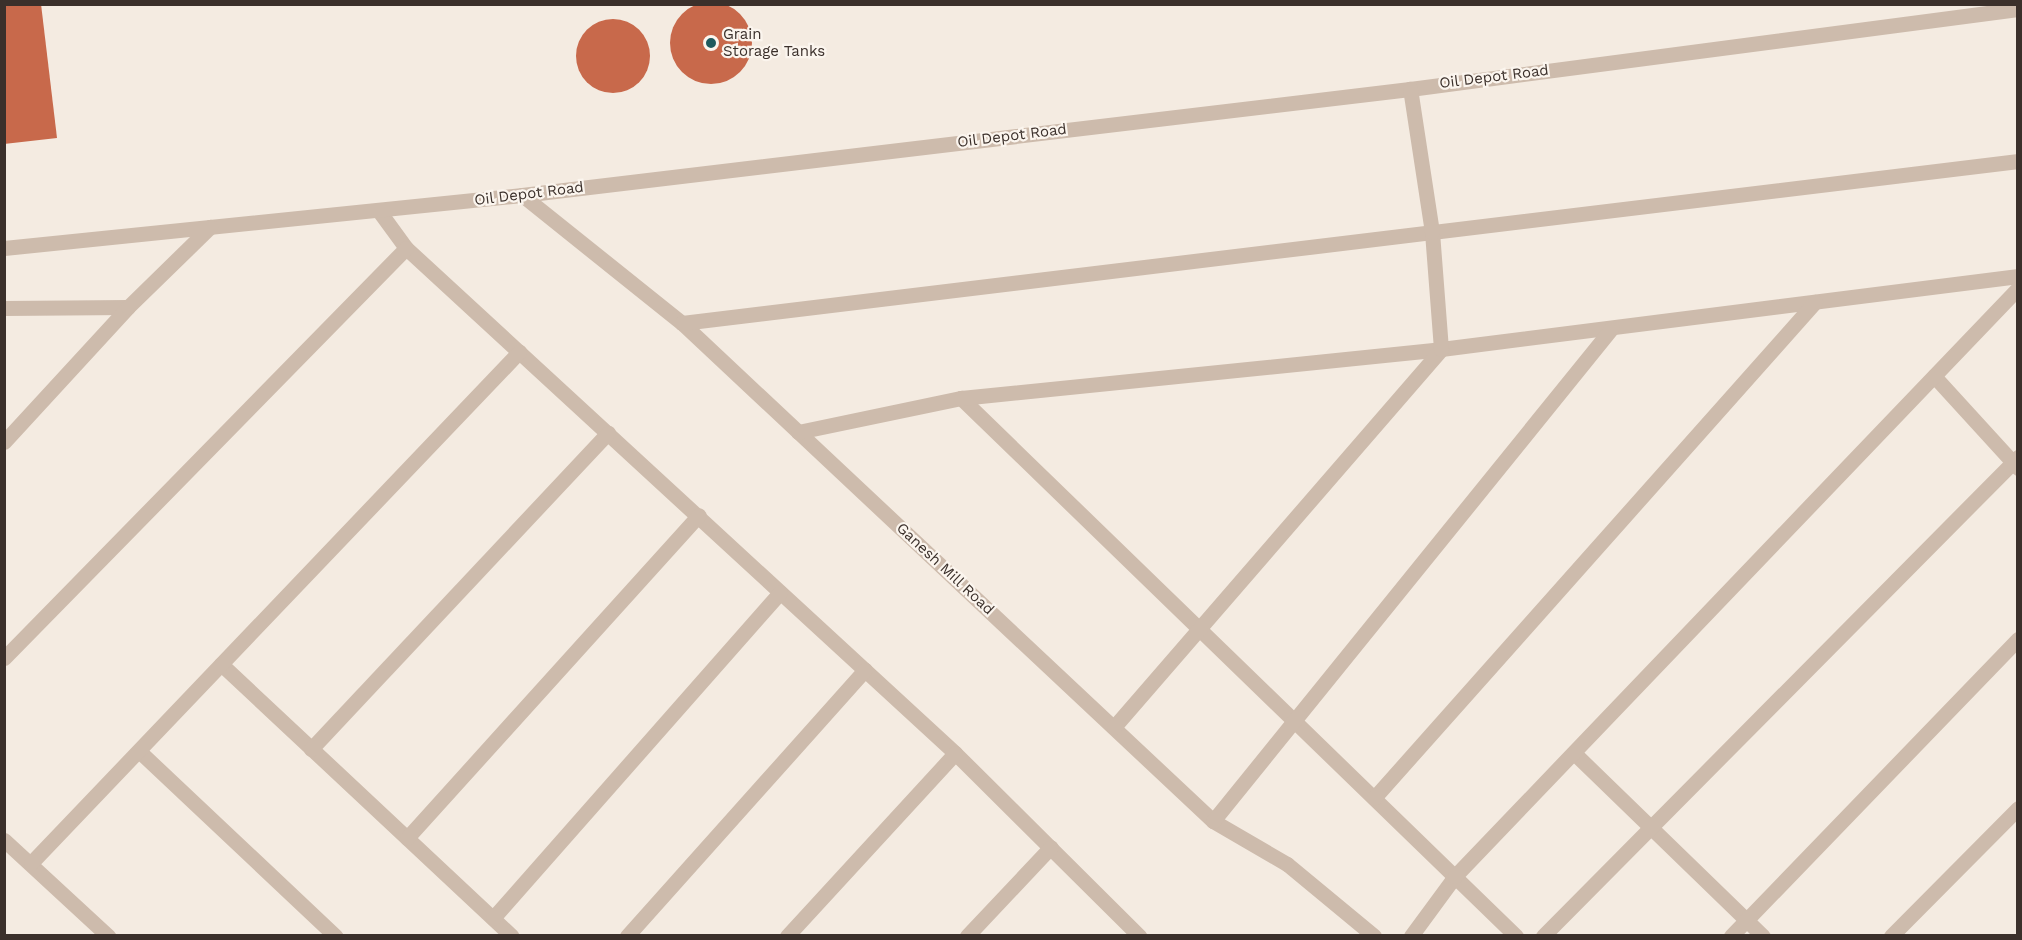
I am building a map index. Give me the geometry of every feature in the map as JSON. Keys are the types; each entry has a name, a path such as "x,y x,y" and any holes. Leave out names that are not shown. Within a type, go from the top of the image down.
{"street":[{"name":"Oil Depot Road","path":"4,248 522,195 1410,88 2018,9"},
{"path":"1114,728 1441,350 1432,232 1410,88"},
{"path":"682,323 2018,161"},
{"name":"Ganesh Mill Road","path":"522,195 682,323 1213,820 1287,864 1374,936"},
{"path":"379,211 406,248 608,434 699,514 780,592 956,753 1139,936"},
{"path":"4,442 128,307 210,227"},
{"path":"4,658 406,248"},
{"path":"798,432 960,398 1441,350 2018,276"},
{"path":"1411,936 1455,876 2018,288"},
{"path":"1374,798 1815,302"},
{"path":"4,308 128,307"},
{"path":"1213,820 1612,328"},
{"path":"31,863 519,352"},
{"path":"1543,936 2016,463 1934,376"},
{"path":"960,398 1516,936"},
{"path":"311,748 608,434"},
{"path":"407,838 699,514"},
{"path":"493,918 780,592"},
{"path":"1731,936 2018,639"},
{"path":"220,664 512,936"},
{"path":"627,936 865,670"},
{"path":"139,751 335,936"},
{"path":"788,936 956,753"},
{"path":"1574,753 1763,936"},
{"path":"1891,936 2018,808"},
{"path":"4,840 108,936"},
{"path":"967,936 1051,848"}],"building":[{"name":"Grain Storage Tanks","path":"703,2 719,2 734,9 745,20 752,35 749,59 740,72 719,84 703,84 688,77 677,66 670,51 670,35 677,20 688,9"},
{"path":"4,4 41,4 57,138 4,144"},
{"path":"613,19 634,25 644,35 650,56 644,77 634,87 613,93 592,87 582,77 576,56 582,35 592,25"}],"place":[{"name":"Grain Storage Tanks","path":"711,43"}]}
